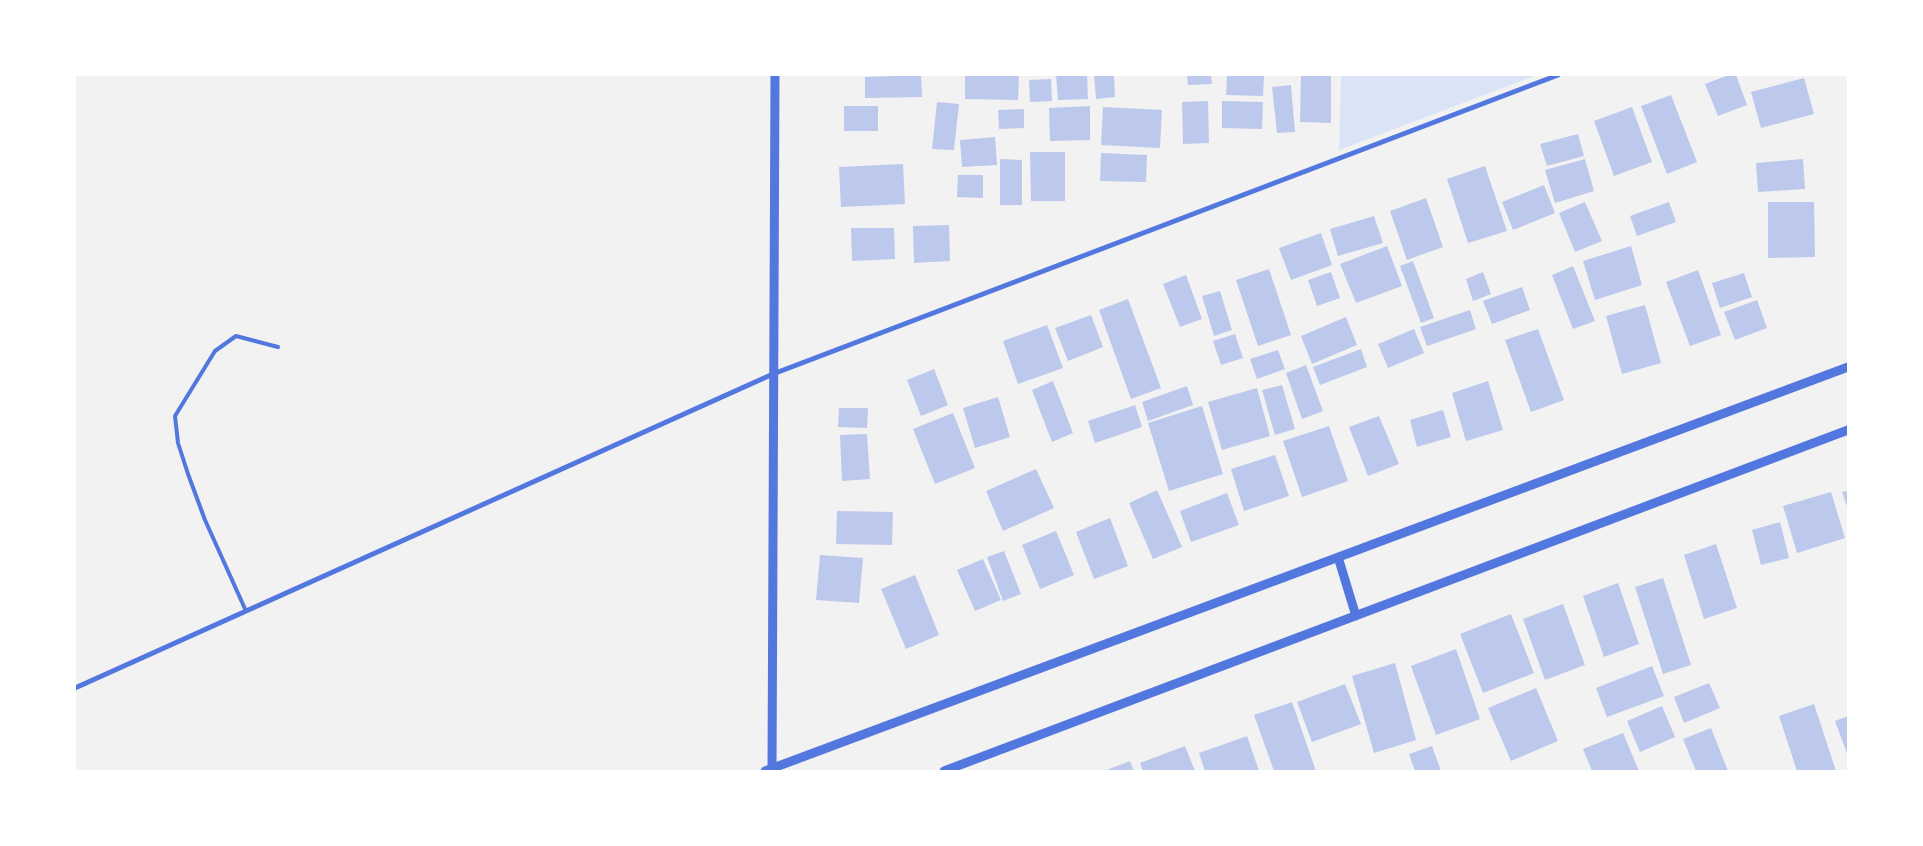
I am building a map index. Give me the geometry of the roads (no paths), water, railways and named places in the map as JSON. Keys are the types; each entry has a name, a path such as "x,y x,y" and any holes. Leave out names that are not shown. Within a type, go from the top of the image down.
{"street":[{"path":"775,75 769,770 1848,367"},
{"path":"75,688 773,374 1558,75"},
{"path":"944,771 1848,430"},
{"path":"1338,557 1356,616"}],"lane":[{"path":"246,611 205,520 178,443 175,416 215,351 236,336 278,347"}]}
